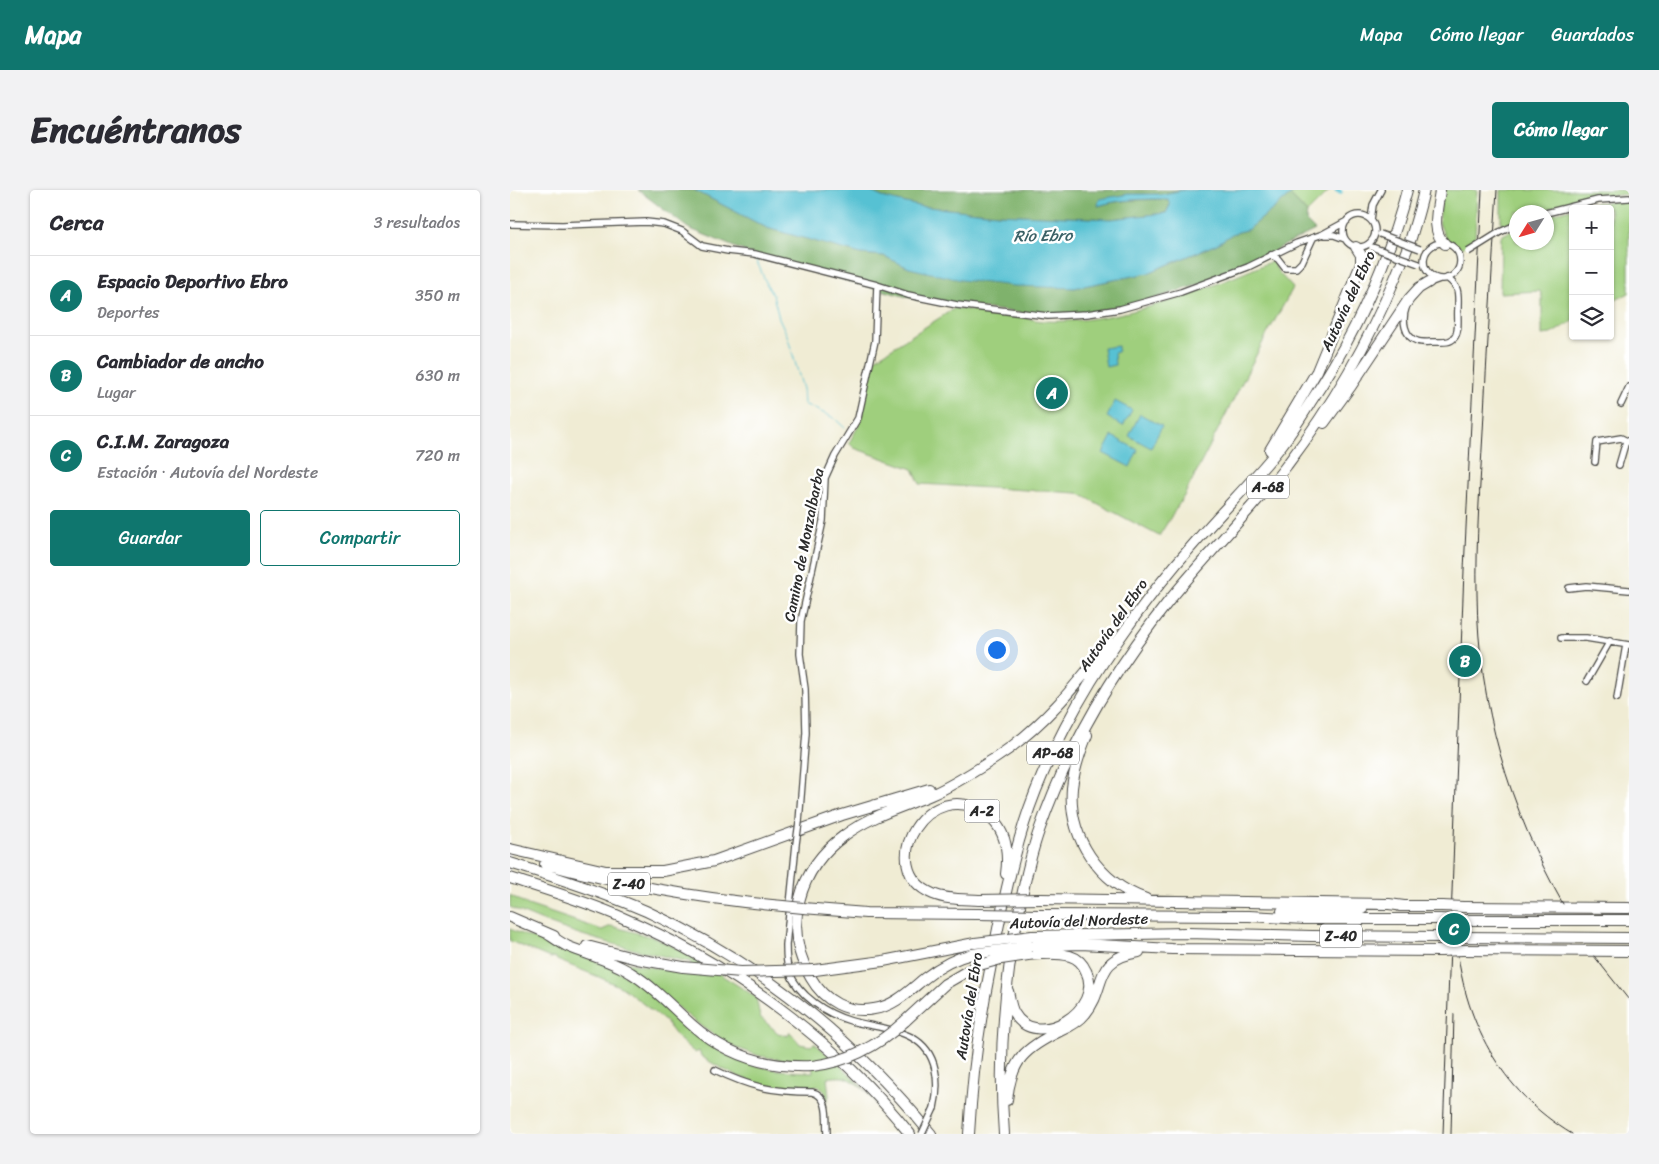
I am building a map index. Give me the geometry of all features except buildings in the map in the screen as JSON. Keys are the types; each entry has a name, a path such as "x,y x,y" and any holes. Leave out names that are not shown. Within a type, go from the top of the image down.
{"highway":[{"name":"Autovía del Ebro","path":"969,1134 977,1042 1001,909 1025,822 1053,752 1089,686 1117,642 1152,594 1278,450 1330,374 1376,283 1397,230 1407,190"},
{"name":"Autovía del Ebro","path":"1004,1134 1002,1034 1006,983 1018,913 1039,830 1068,762 1090,715 1168,602 1286,467 1343,383 1365,343 1391,288 1413,234 1424,190"},
{"path":"1440,190 1436,231 1445,244"},
{"path":"1212,524 1273,447 1317,371 1360,270 1364,247"},
{"path":"1286,467 1295,460 1312,440 1413,294 1421,286 1429,282"},
{"path":"1187,552 1149,593 1051,713 1012,747 942,790 868,821 846,834 830,847 818,861 799,898 796,912 797,939 810,978 827,999 852,1009 874,1010 890,1004 940,968 958,959 972,954 1030,945 1081,944 1172,949 1629,951"},
{"path":"1120,669 1093,721 1077,763 1072,789 1074,818 1078,831 1086,850 1104,874 1121,888 1134,895 1156,901 1389,904 1404,906"},
{"path":"510,849 606,871 664,872 714,861 842,815 935,787 976,770"},
{"name":"A-2","path":"987,986 1006,871 1007,852 1005,841 994,821 985,813 974,808 954,805 934,810 918,823 909,840 907,858 913,876 924,889 935,895 947,898 978,900 1041,900 1156,901"},
{"name":"Autovía del Nordeste","path":"510,855 615,882 702,896 783,906 866,913 1249,916 1304,919 1629,920"},
{"path":"510,862 596,891 645,911 700,938 749,967 800,1004 849,1045 889,1086 931,1134"},
{"path":"510,878 593,906 646,928 701,957 759,993 808,1029 874,1091 910,1134"},
{"path":"1249,916 1262,911 1342,911 1404,906 1629,908"},
{"name":"Autovía del Nordeste","path":"510,917 548,934 594,949 683,967 741,972 815,970 883,961 976,943 1030,945 1187,932 1241,935 1629,938"},
{"path":"548,934 565,945 630,972 657,992 702,1033 728,1050 771,1064 812,1066 837,1062 860,1053 884,1039 945,984 976,966 1001,959 1030,945 1072,957 1080,962 1087,974 1089,986 1081,1009 1071,1018 1053,1027 1038,1029 1018,1019 1013,1011 1006,983"},
{"path":"1241,935 1290,945 1326,949"},
{"path":"1003,1118 1006,1112 1010,1080 1018,1061 1028,1049 1077,1022 1084,1016 1094,999 1103,974 1112,961 1128,953 1172,949"}],"street":[{"path":"1371,220 1373,205 1381,190"},
{"path":"1554,210 1598,200 1629,198"},
{"path":"510,224 562,225 646,222 664,224 682,231 702,246 755,254 877,285 908,295 957,305 1048,316 1087,314 1120,309 1165,297 1217,279 1323,234 1373,205"},
{"path":"1358,215 1365,216 1371,220 1378,232 1420,249 1429,248 1436,244 1445,244 1468,252"},
{"path":"1345,239 1343,230 1347,221"},
{"path":"1323,234 1334,235 1345,239 1350,244 1418,264 1432,276 1443,279 1455,285 1458,292 1456,333 1450,341 1417,342 1411,338 1406,331 1404,316 1406,308 1417,293 1429,282 1443,279 1454,274 1459,263 1468,252 1509,228"},
{"path":"1364,247 1378,232"},
{"path":"1271,256 1275,256 1287,268 1298,267 1313,238"},
{"path":"1426,269 1424,258 1429,248"},
{"path":"1281,262 1284,249"},
{"path":"1455,249 1459,263"},
{"name":"Camino de Monzalbarba","path":"877,285 875,341 858,418 835,456 825,478 823,520 801,621 800,654 805,689 806,733 786,957 790,973 800,989 824,1009 850,1020 902,1033 921,1044 930,1055 936,1075 936,1099 922,1134"},
{"path":"1621,404 1629,387"},
{"path":"1595,462 1597,442 1621,438 1628,442 1619,465"},
{"path":"1569,588 1586,586 1629,590"},
{"path":"1562,638 1586,638 1628,645 1617,698"},
{"path":"1587,681 1610,641"},
{"path":"715,1070 763,1089 819,1094 824,1102 827,1134"}],"green space":[{"path":"638,190 694,190 767,228 861,254 884,256 909,268 1074,288 1148,273 1217,244 1232,234 1249,229 1290,195 1307,213 1306,221 1315,230 1277,249 1271,255 1217,279 1120,309 1048,316 922,301 756,256 688,228"},
{"path":"867,190 1184,190 1162,194 1128,194 1098,206 1123,201 1168,199 1170,205 1166,213 1111,219 997,214 918,206 882,197"},
{"path":"1299,190 1330,190 1307,213 1290,195"},
{"path":"1442,190 1477,190 1475,240 1462,248 1446,239 1439,223"},
{"path":"1501,190 1629,190 1629,194 1592,198 1554,207 1554,205 1509,205 1509,223 1501,227"},
{"path":"1629,200 1629,293 1614,301 1614,205 1587,205"},
{"path":"1569,210 1569,323 1551,334 1542,335 1542,297 1540,291 1500,293 1501,236 1509,232 1509,250 1554,250 1554,213"},
{"path":"1272,261 1279,273 1293,288 1266,336 1184,496 1159,536 1078,493 920,484 913,469 854,448 849,443 860,423 875,359 955,308 1042,321 1100,318 1160,304 1218,284"},
{"path":"510,895 528,905 602,930 611,926 656,938 688,954 756,997 760,1017 778,1033 788,1036 790,1032 800,1044 811,1046 814,1043 861,1086 905,1134 898,1134 889,1119 868,1094 854,1081 847,1078 827,1078 829,1096 827,1101 825,1092 819,1086 788,1089 772,1087 742,1078 701,1056 699,1051 695,1053 679,1039 665,1021 623,988 557,960 555,957 550,958 510,941 510,929 604,964 633,980 649,991 704,1041 718,1050 748,1063 763,1067 796,1072 813,1072 812,1060 789,1061 760,1056 731,1046 702,1027 623,962 689,975 691,962 614,944 561,928 510,907"}],"water":[{"name":"Río Ebro","path":"694,190 867,190 882,197 918,206 997,214 1111,219 1166,213 1170,205 1168,199 1150,199 1123,201 1098,206 1099,199 1128,194 1162,194 1184,190 1299,190 1290,195 1249,229 1232,234 1217,244 1148,273 1074,288 1014,286 961,280 909,268 884,256 861,254 767,228"},
{"path":"1118,346 1118,352 1114,353 1115,365 1106,367 1103,348"},
{"path":"1115,401 1132,410 1123,426 1107,417"},
{"path":"1140,414 1162,426 1151,448 1129,436"},
{"path":"1112,436 1138,450 1130,467 1103,453"}],"waterway":[{"path":"755,257 773,295 779,318 787,335 803,389 804,404 834,418 845,428"}],"railway":[{"path":"1443,1134 1464,570 1482,190"},
{"path":"1497,190 1478,533 1477,594 1479,635 1490,715 1512,793 1527,831 1563,904"},
{"path":"1456,938 1460,968 1467,997 1477,1025 1490,1051 1524,1097 1547,1117 1572,1134"},
{"path":"1594,956 1629,1000"},
{"path":"1451,1134 1454,1014"}],"place":[{"name":"Espacio Deportivo Ebro","path":"1052,393"},
{"name":"Cambiador de ancho","path":"1465,661"},
{"name":"C.I.M. Zaragoza","path":"1454,929"}]}
